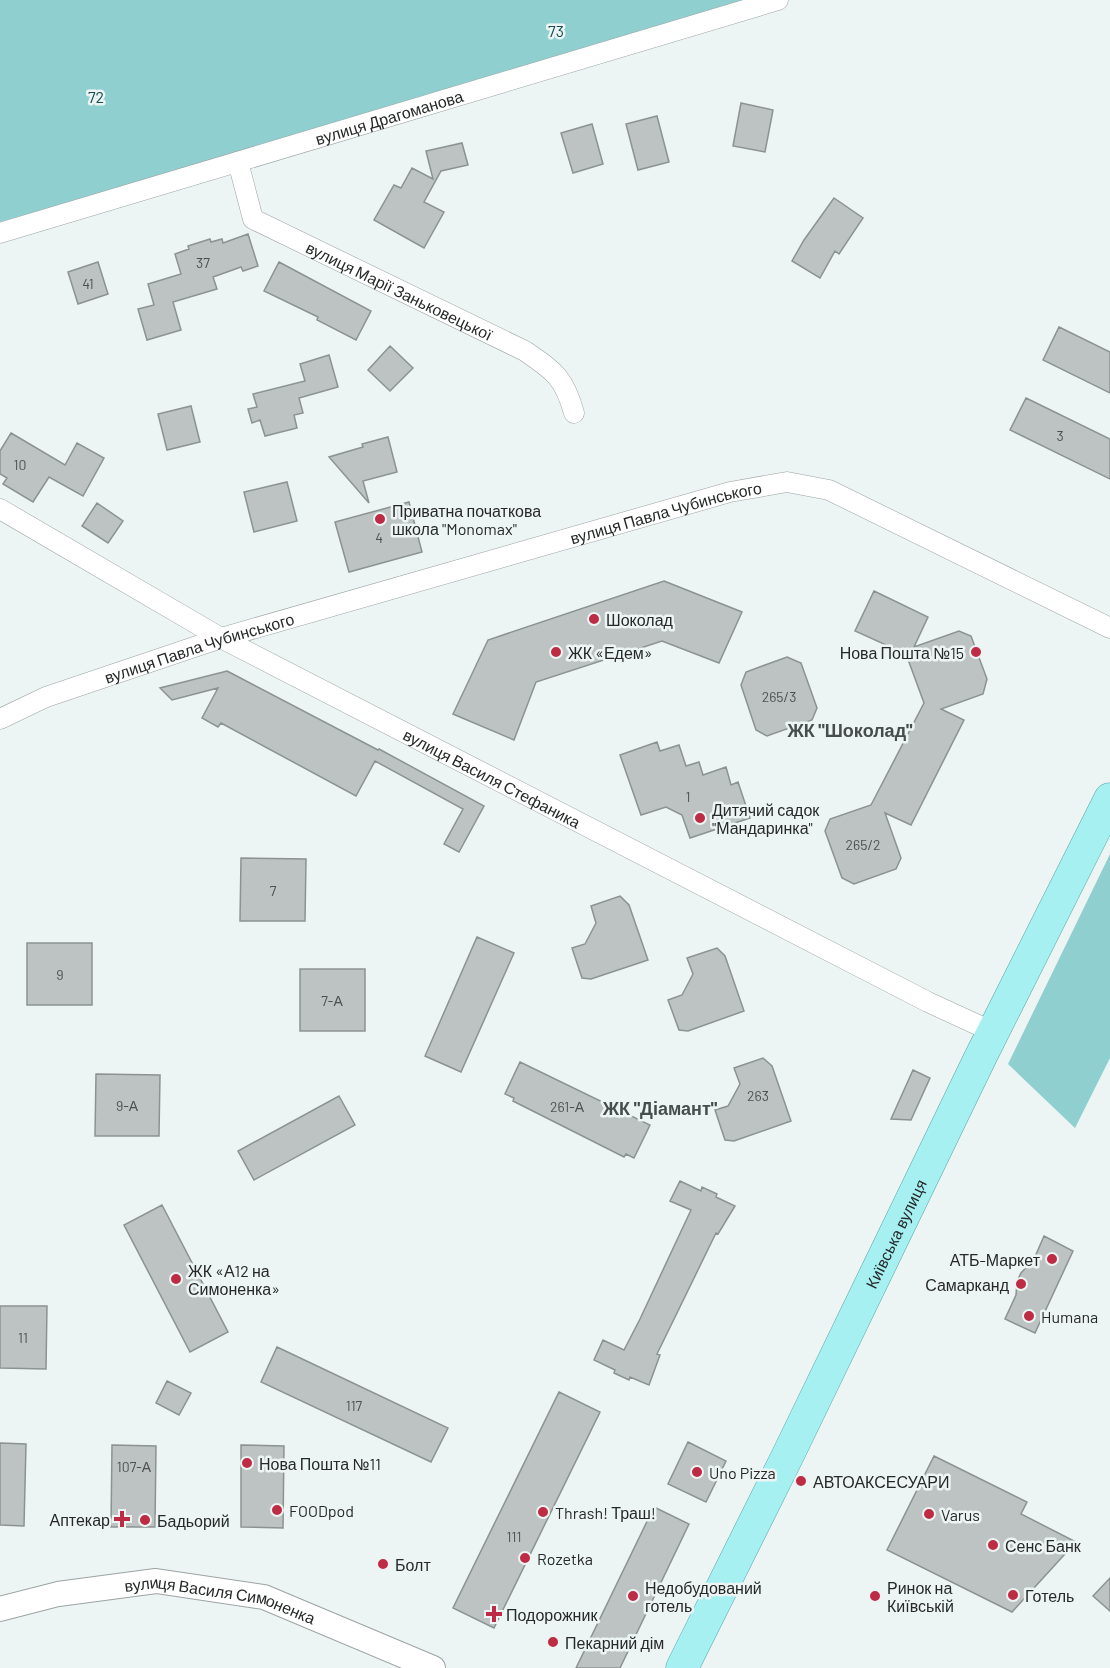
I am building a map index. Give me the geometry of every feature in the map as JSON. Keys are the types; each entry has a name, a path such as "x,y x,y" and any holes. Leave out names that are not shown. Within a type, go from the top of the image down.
{"main road":[{"name":"Київська вулиця","path":"682,1668 792,1448 993,1032 1110,799"}],"street":[{"name":"вулиця Драгоманова","path":"0,234 778,0"},
{"name":"вулиця Марії Заньковецької","path":"238,162 253,219 525,351 555,372 568,392 574,413"},
{"name":"вулиця Павла Чубинського","path":"0,719 46,698 221,638 730,492 787,482 829,490 1110,628"},
{"name":"вулиця Василя Стефаника","path":"0,508 221,638 928,1002 993,1032"},
{"name":"вулиця Василя Симоненка","path":"0,1609 58,1594 156,1581 264,1597 433,1668"}],"green space":[{"name":"72","path":"0,0 768,0 0,222"},
{"path":"1110,854 1110,1058 1075,1128 1008,1064"}],"building":[{"path":"741,103 773,110 765,152 733,146"},
{"path":"657,116 669,162 638,170 626,124"},
{"path":"592,124 603,164 573,173 561,133"},
{"path":"462,143 468,165 441,171 424,202 444,212 424,248 374,220 394,185 401,188 412,168 433,179 426,151"},
{"path":"834,198 863,218 839,254 835,251 820,278 792,261"},
{"path":"248,234 258,266 243,271 241,267 213,277 217,289 173,302 181,330 147,340 138,309 154,305 148,284 181,274 175,254 189,249 188,246 210,239 211,242 222,239 223,243"},
{"path":"98,262 108,294 78,304 68,272"},
{"path":"279,262 371,311 356,340 317,320 318,317 264,291"},
{"path":"1059,327 1110,352 1110,393 1043,360"},
{"path":"390,346 413,368 390,391 368,370"},
{"path":"329,355 338,387 299,398 303,413 294,415 297,428 265,436 260,420 252,423 248,409 257,407 253,394 305,381 300,364"},
{"path":"1026,398 1110,439 1110,479 1010,430"},
{"path":"191,406 200,442 167,450 158,414"},
{"path":"11,433 65,465 77,443 104,458 83,496 49,477 33,502 3,484 7,478 0,474 0,451"},
{"path":"388,437 397,472 363,481 369,503 329,457"},
{"path":"287,482 297,521 254,532 244,492"},
{"path":"409,502 422,552 349,572 335,522"},
{"path":"97,503 123,521 108,543 82,526"},
{"name":"ЖК «Едем»","path":"664,581 742,612 719,663 662,641 536,682 514,740 453,714 488,640"},
{"path":"874,591 928,617 914,647 959,631 971,636 987,679 983,694 941,709 964,720 911,825 885,813 901,858 896,869 854,884 842,878 825,831 830,819 871,805 924,703 906,654 855,631"},
{"path":"787,657 801,663 817,708 812,720 767,736 756,730 741,685 746,672"},
{"path":"227,671 484,806 459,852 444,844 463,809 375,761 356,796 221,723 218,727 202,718 218,688 172,700 160,688"},
{"path":"657,742 660,751 679,745 686,766 699,762 703,775 726,767 731,785 738,782 750,818 690,838 682,815 666,807 641,815 620,755"},
{"path":"241,858 306,859 305,921 240,921"},
{"path":"620,896 629,905 648,960 591,979 582,978 572,948 585,944 596,923 591,906"},
{"path":"477,937 514,953 461,1072 425,1056"},
{"path":"27,943 92,943 92,1005 27,1005"},
{"path":"717,948 725,956 744,1011 688,1031 679,1030 668,1000 682,995 693,974 687,958"},
{"path":"300,969 365,969 365,1031 300,1031"},
{"path":"763,1058 772,1066 791,1121 734,1141 725,1140 715,1110 728,1106 740,1084 734,1068"},
{"path":"520,1062 650,1125 634,1158 626,1154 624,1157 513,1101 514,1098 505,1094"},
{"path":"913,1070 930,1078 911,1120 891,1119"},
{"path":"96,1074 160,1075 159,1136 95,1136"},
{"path":"339,1096 355,1125 254,1180 238,1151"},
{"path":"680,1181 701,1191 702,1187 735,1206 718,1234 716,1233 657,1354 660,1355 649,1385 630,1377 629,1380 594,1360 603,1340 624,1350 640,1319 691,1210 670,1201"},
{"name":"ЖК «А12 на Симоненка»","path":"162,1205 228,1332 190,1352 124,1225"},
{"path":"1044,1236 1073,1251 1035,1333 1005,1319 1016,1295 1017,1281 1034,1259"},
{"path":"0,1306 47,1306 46,1369 0,1368"},
{"path":"277,1347 448,1428 431,1462 261,1382"},
{"path":"167,1381 191,1393 179,1415 156,1403"},
{"path":"559,1392 600,1412 494,1628 453,1608"},
{"name":"Uno Pizza","path":"688,1442 726,1461 706,1502 668,1484"},
{"path":"0,1443 26,1444 24,1526 0,1525"},
{"path":"112,1445 156,1446 155,1527 111,1527"},
{"path":"241,1445 284,1446 283,1528 241,1527"},
{"name":"Ринок на Київській","path":"934,1456 1027,1502 1021,1514 1076,1542 1012,1612 887,1550"},
{"name":"Недобудований готель","path":"654,1507 689,1524 620,1668 576,1668"},
{"path":"1110,1578 1110,1611 1093,1596"}],"place":[{"name":"Приватна початкова школа \"Monomax\"","path":"380,519"},
{"name":"Шоколад","path":"594,619"},
{"name":"ЖК «Едем»","path":"556,652"},
{"name":"Нова Пошта №15","path":"976,652"},
{"name":"Дитячий садок \"Мандаринка\"","path":"700,818"},
{"name":"АТБ-Маркет","path":"1052,1259"},
{"name":"ЖК «А12 на Симоненка»","path":"176,1279"},
{"name":"Самарканд","path":"1021,1284"},
{"name":"Humana","path":"1029,1316"},
{"name":"Нова Пошта №11","path":"247,1463"},
{"name":"Uno Pizza","path":"697,1472"},
{"name":"АВТОАКСЕСУАРИ","path":"801,1481"},
{"name":"FOODpod","path":"277,1510"},
{"name":"Thrash! Траш!","path":"543,1512"},
{"name":"Varus","path":"929,1514"},
{"name":"Аптекар","path":"122,1519"},
{"name":"Бадьорий","path":"145,1520"},
{"name":"Сенс Банк","path":"993,1545"},
{"name":"Rozetka","path":"525,1558"},
{"name":"Болт","path":"383,1564"},
{"name":"Готель","path":"1013,1595"},
{"name":"Недобудований готель","path":"633,1596"},
{"name":"Ринок на Київській","path":"875,1596"},
{"name":"Подорожник","path":"494,1614"},
{"name":"Пекарний дім","path":"553,1642"}],"district":[{"name":"ЖК \"Шоколад\"","path":"850,730"},
{"name":"ЖК \"Діамант\"","path":"660,1108"}],"park label":[{"name":"73","path":"556,30"}]}
